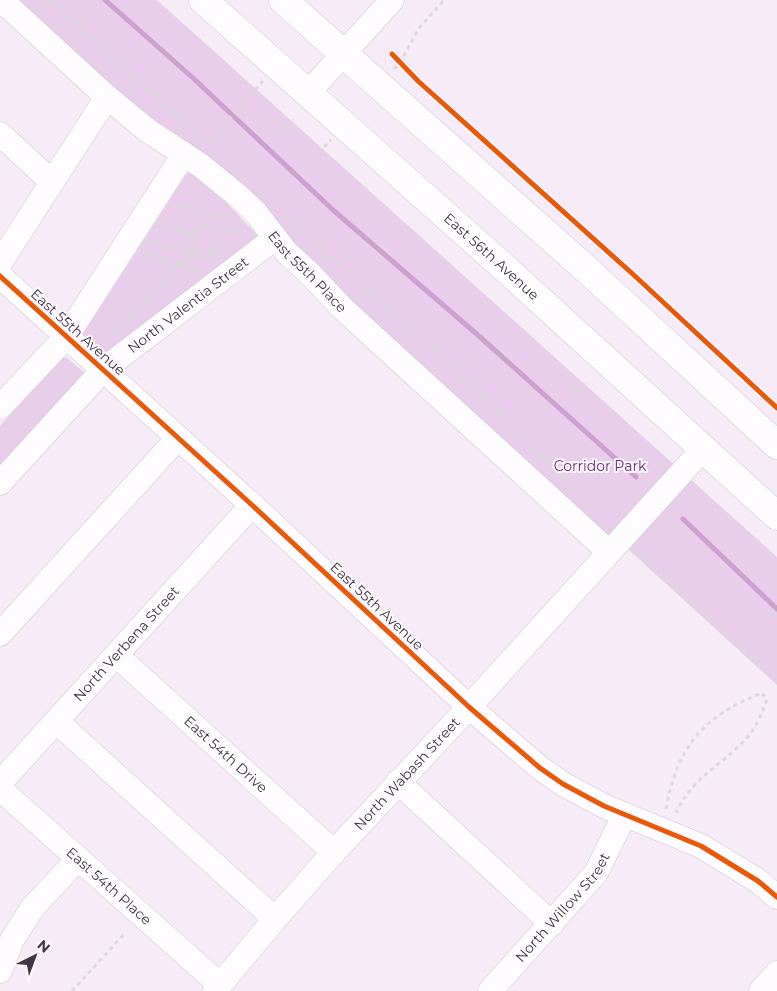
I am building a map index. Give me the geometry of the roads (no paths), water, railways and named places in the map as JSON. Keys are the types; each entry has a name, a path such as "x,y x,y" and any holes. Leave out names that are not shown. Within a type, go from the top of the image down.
{"main road":[{"name":"East 56th Avenue","path":"203,0 497,261 777,516"},
{"path":"283,0 578,261 777,445"}],"street":[{"name":"East 55th Place","path":"1,0 107,97 147,130 214,175 237,195 256,214 287,253 342,308 609,552"},
{"path":"308,93 392,0"},
{"path":"0,263 107,97"},
{"path":"0,134 52,182"},
{"path":"0,408 66,337 184,154"},
{"name":"North Valentia Street","path":"0,483 103,370 275,238"},
{"name":"East 55th Avenue","path":"0,276 524,756 550,776 604,806 624,816 701,846 758,881 777,897"},
{"path":"0,634 178,438"},
{"name":"North Wabash Street","path":"217,988 334,852 470,707 704,448"},
{"name":"North Verbena Street","path":"0,783 252,505"},
{"name":"East 54th Drive","path":"116,655 334,852"},
{"path":"56,721 275,919"},
{"path":"398,782 552,924"},
{"name":"East 54th Place","path":"0,789 217,988"},
{"name":"North Willow Street","path":"490,991 596,873 624,816"},
{"path":"0,971 12,940 33,907 78,859"},
{"path":"761,991 777,973"}],"waterway":[{"path":"105,0 193,78 333,210 479,336 636,477"},
{"path":"683,519 777,609"}],"park label":[{"name":"Corridor Park","path":"600,466"}]}
